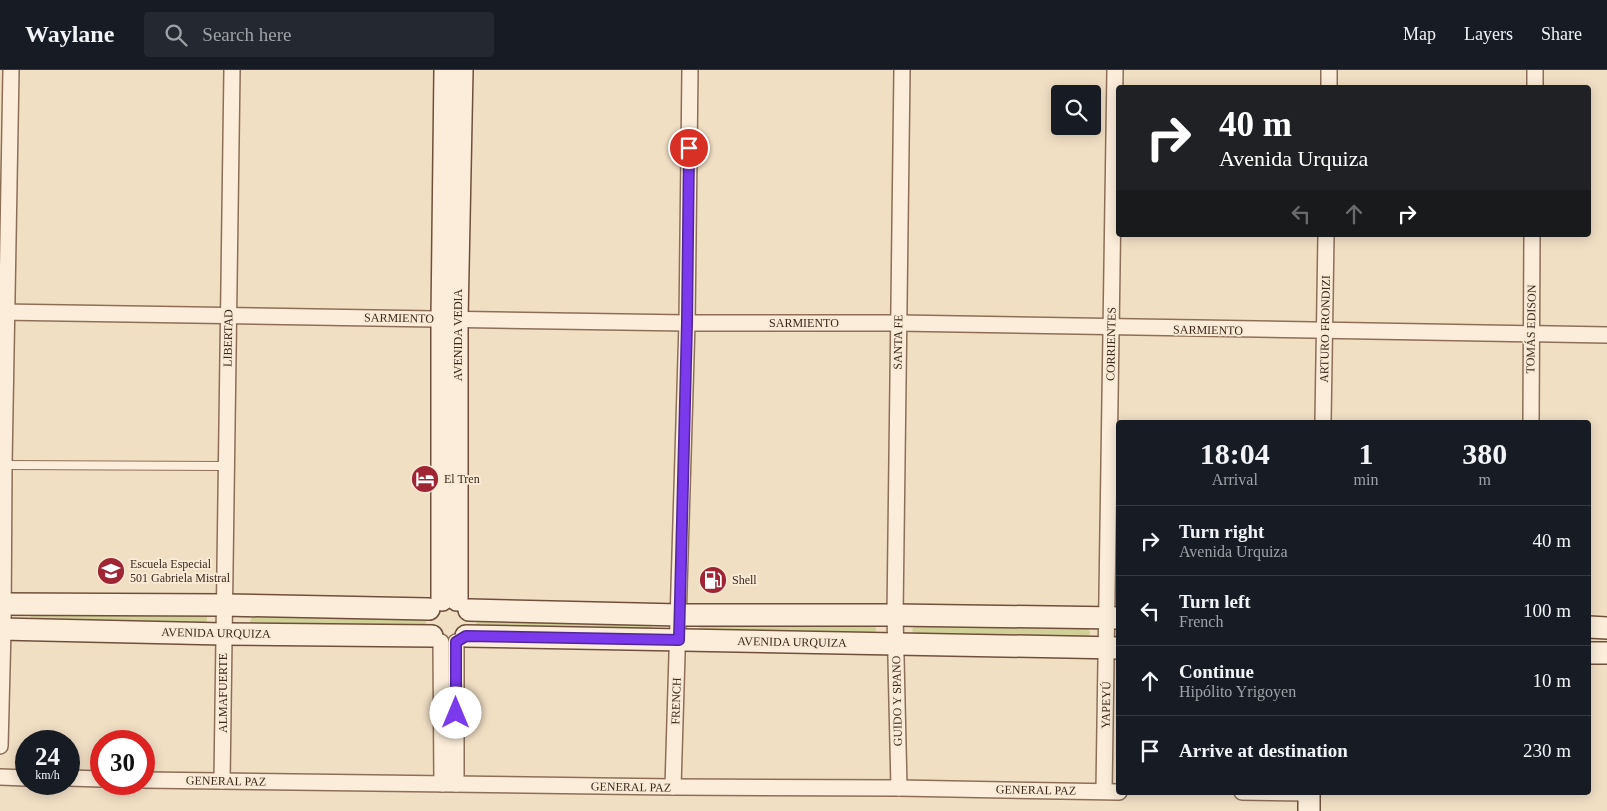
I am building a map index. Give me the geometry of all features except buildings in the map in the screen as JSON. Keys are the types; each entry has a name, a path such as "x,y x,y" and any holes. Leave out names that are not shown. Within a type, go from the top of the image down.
{"main road":[{"name":"AVENIDA VEDIA","path":"445,70 450,319 449,605"},
{"name":"AVENIDA VEDIA","path":"450,319 462,70"},
{"path":"2,604 449,605 680,615 1113,618"},
{"path":"449,605 472,623 449,639 427,625 426,618 449,605"},
{"path":"1591,627 1607,628"},
{"name":"AVENIDA URQUIZA","path":"2,629 449,639 679,640 1113,648"},
{"path":"1591,653 1607,653"},
{"path":"1309,795 1309,811"}],"street":[{"path":"0,746 4,465 3,312 11,70"},
{"name":"LIBERTAD","path":"224,605 232,70"},
{"name":"FRENCH","path":"673,788 680,615 687,323 690,70"},
{"name":"SANTA FE","path":"895,615 902,70"},
{"name":"CORRIENTES","path":"1113,618 1111,328 1115,70"},
{"path":"1328,85 1329,70"},
{"path":"1535,70 1535,85"},
{"name":"ARTURO FRONDIZI","path":"1323,420 1326,237"},
{"name":"TOMÁS EDISON","path":"1531,420 1532,237"},
{"name":"SARMIENTO","path":"3,312 687,323 899,323 1607,335"},
{"name":"ALMAFUERTE","path":"222,781 224,605"},
{"name":"GUIDO Y SPANO","path":"895,615 898,788"},
{"name":"YAPEYÚ","path":"1112,791 1113,618"},
{"path":"449,639 449,784"},
{"path":"0,777 15,778"},
{"name":"GENERAL PAZ","path":"155,780 673,788 898,788 1112,791"}],"lane":[{"path":"4,465 226,466"}],"green space":[{"path":"30,613 207,615 207,620 205,625 31,620"},
{"path":"253,615 425,619 427,626 251,625 250,621"},
{"path":"476,620 652,623 652,630 477,627"},
{"path":"699,625 874,625 876,629 875,634 700,631"},
{"path":"914,626 1087,628 1090,632 1089,637 915,636 912,630"}],"place":[{"name":"El Tren","path":"425,479"},
{"name":"Escuela Especial 501 Gabriela Mistral","path":"111,571"},
{"name":"Shell","path":"713,580"}],"route":[{"path":"456,713 456,642 466,636 679,640 687,323 689,148"}]}
